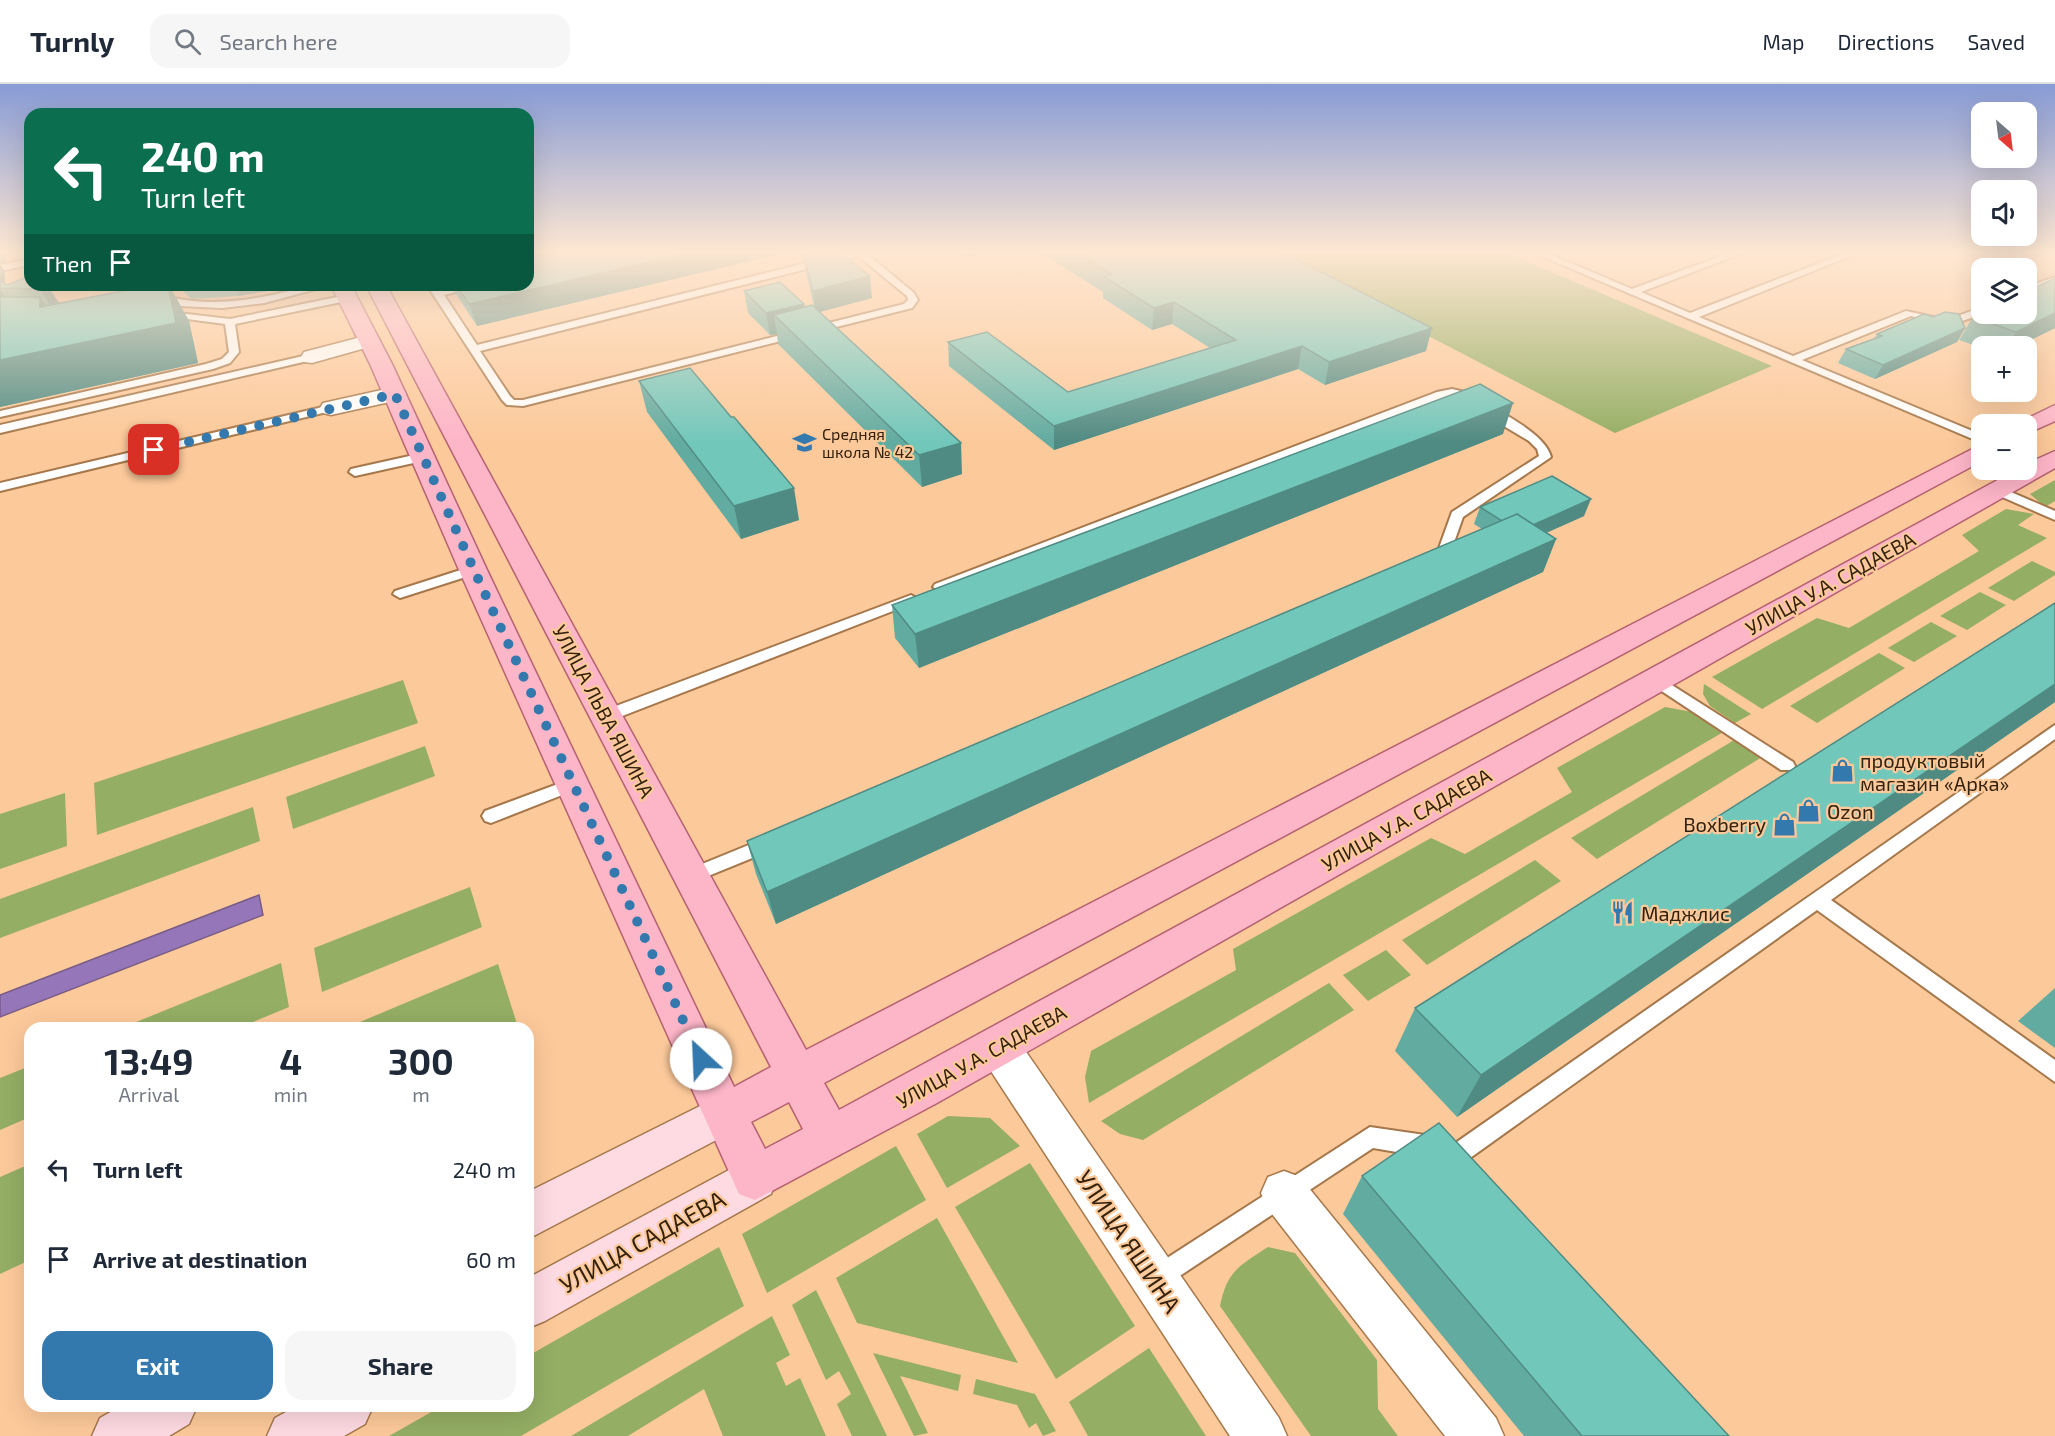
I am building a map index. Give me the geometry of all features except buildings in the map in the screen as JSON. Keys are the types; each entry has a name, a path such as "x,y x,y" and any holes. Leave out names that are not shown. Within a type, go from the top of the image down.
{"main road":[{"path":"354,316 395,394 755,1178"},
{"name":"УЛИЦА ЛЬВА ЯШИНА","path":"393,316 831,1138"},
{"path":"2037,421 2055,412"},
{"path":"534,1213 1971,457"},
{"name":"УЛИЦА У.А. САДАЕВА","path":"755,1178 998,1047 2055,458"},
{"name":"УЛИЦА САДАЕВА","path":"534,1301 755,1178"},
{"path":"118,1436 160,1412"},
{"path":"293,1436 336,1412"}],"street":[{"path":"312,357 369,341"},
{"path":"331,408 395,394"},
{"name":"УЛИЦА ЯШИНА","path":"998,1047 1261,1436"},
{"path":"1284,1193 1478,1436"}],"lane":[{"path":"179,316 230,322 249,316"},
{"path":"452,316 506,398 511,403 523,404 868,316"},
{"path":"474,349 606,316"},
{"path":"1793,360 1902,316"},
{"path":"1922,316 1948,323 1966,316"},
{"path":"1690,317 1971,435"},
{"path":"0,414 209,367 226,361 234,352 230,322"},
{"path":"0,429 312,357"},
{"path":"606,716 1441,394 1452,392 1461,394 1533,438 1543,448 1545,457 1457,515 1452,526 1449,547 1438,559 1427,564"},
{"path":"0,487 331,408"},
{"path":"355,472 423,456"},
{"path":"1997,490 2055,516"},
{"path":"400,594 474,570"},
{"path":"1656,680 1787,765"},
{"path":"1155,1279 1370,1137 1470,1160 1816,900 2055,731"},
{"path":"491,816 574,784"},
{"path":"691,876 790,834"},
{"path":"1816,900 2055,1072"}],"green space":[{"path":"1390,316 1655,316 1772,366 1615,433"},
{"path":"2055,480 2055,501 2045,507 2030,494"},
{"path":"2006,509 2034,514 2018,525 2047,538 1762,709 1712,677 1817,618 1849,628 1979,551 1962,535"},
{"path":"2032,561 2055,572 2055,575 2014,601 1988,588"},
{"path":"1980,592 2006,605 1967,630 1940,616"},
{"path":"1931,622 1957,636 1914,662 1888,648"},
{"path":"1879,653 1905,668 1817,723 1790,706"},
{"path":"403,680 418,723 97,835 94,783"},
{"path":"1704,684 1751,714 1735,723 1710,706 1703,694"},
{"path":"1665,707 1698,713 1725,731 1089,1103 1085,1077 1091,1051 1236,970 1233,949 1431,838 1465,854 1572,792 1557,768"},
{"path":"1736,739 1762,757 1597,859 1571,838"},
{"path":"425,746 435,776 293,829 286,797"},
{"path":"65,793 67,846 0,869 0,814"},
{"path":"253,807 260,841 0,938 0,899"},
{"path":"1535,860 1561,881 1427,965 1402,940"},
{"path":"470,887 482,927 322,992 314,948"},
{"path":"1386,950 1411,975 1368,1001 1343,975"},
{"path":"281,963 289,1007 253,1022 136,1022"},
{"path":"498,964 516,1022 360,1022"},
{"path":"1329,983 1354,1010 1143,1140 1120,1134 1101,1121"},
{"path":"24,1068 24,1120 0,1130 0,1078"},
{"path":"948,1116 990,1118 1020,1146 947,1188 917,1134"},
{"path":"896,1146 926,1200 767,1293 742,1234"},
{"path":"1030,1163 1135,1326 1056,1379 955,1207"},
{"path":"24,1167 24,1263 0,1274 0,1177"},
{"path":"937,1218 1018,1363 857,1323 836,1278"},
{"path":"719,1247 744,1306 521,1436 389,1436 431,1412 534,1412 534,1353"},
{"path":"1268,1247 1295,1253 1377,1360 1378,1409 1398,1436 1311,1436 1220,1306 1226,1285 1236,1270"},
{"path":"816,1290 887,1436 852,1436 837,1404 851,1394 839,1371 826,1380 792,1305"},
{"path":"772,1316 790,1355 776,1363 786,1386 800,1378 826,1436 723,1436 704,1389 628,1436 571,1436"},
{"path":"1149,1348 1206,1436 1088,1436 1069,1402"},
{"path":"873,1353 961,1375 958,1391 900,1376 928,1433 914,1436"},
{"path":"976,1379 1035,1394 1056,1431 1043,1436 1036,1423 1029,1428 1017,1405 973,1394"}],"shaded area":[{"path":"259,895 263,915 0,1017 0,995"}],"place":[{"name":"Средняя школа № 42","path":"804,442"},
{"name":"продуктовый магазин «Арка»","path":"1842,771"},
{"name":"Ozon","path":"1809,811"},
{"name":"Boxberry","path":"1784,824"},
{"name":"Маджлис","path":"1623,913"}],"route":[{"path":"154,450 395,394 474,570 701,1059"}]}
